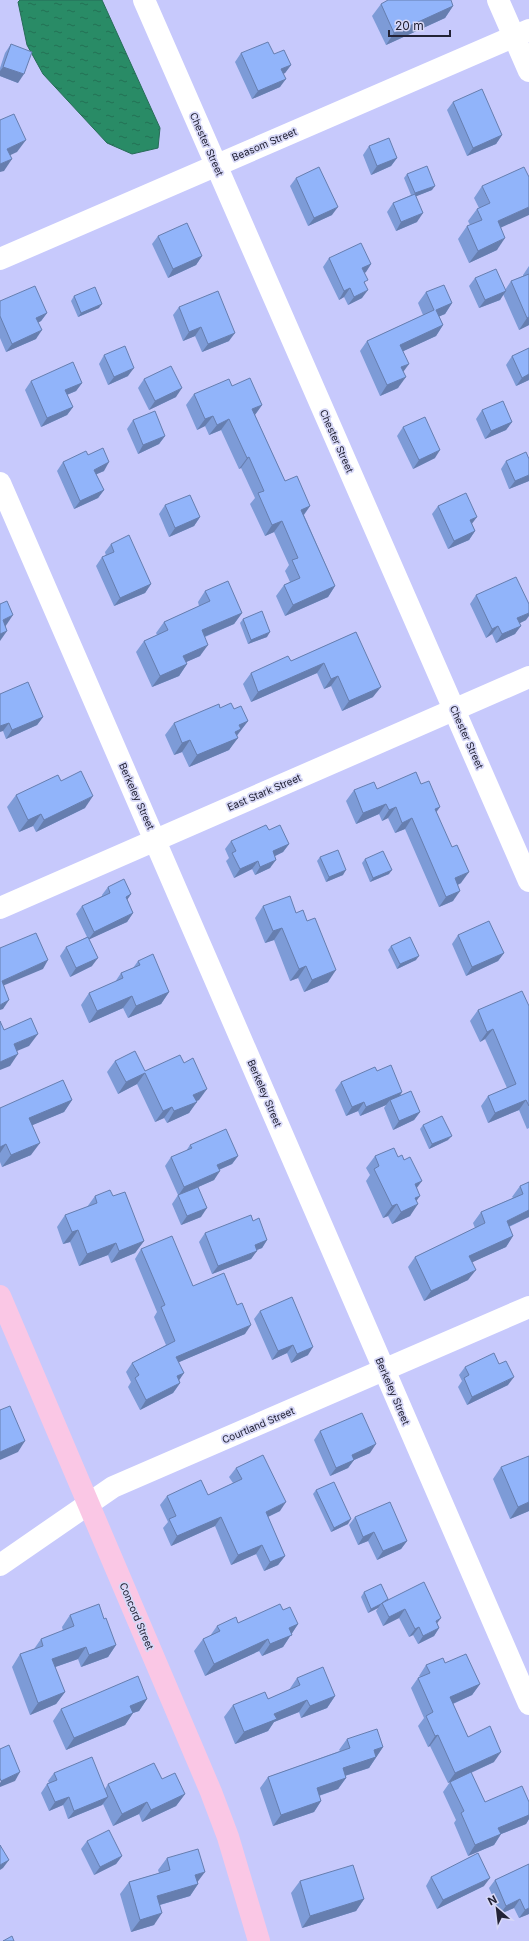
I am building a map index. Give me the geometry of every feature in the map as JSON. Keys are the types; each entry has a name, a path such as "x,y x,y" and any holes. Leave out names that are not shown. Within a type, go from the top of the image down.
{"main road":[{"name":"Concord Street","path":"0,1296 211,1792 228,1837 259,1941"}],"street":[{"name":"Chester Street","path":"144,0 529,881"},
{"path":"498,0 521,33 529,72"},
{"name":"Beasom Street","path":"0,258 521,33"},
{"name":"Berkeley Street","path":"0,484 529,1704"},
{"name":"East Stark Street","path":"0,908 155,839 529,677"},
{"name":"Courtland Street","path":"0,1565 113,1487 529,1307"}],"water":[{"path":"20,0 102,0 160,128 158,148 132,154 107,143 43,74 27,45 18,2"}],"building":[{"path":"388,0 451,0 453,6 394,33 381,4"},
{"path":"268,42 274,54 284,50 291,65 281,69 286,79 258,91 241,53"},
{"path":"11,44 32,52 24,74 3,67"},
{"path":"482,89 502,135 473,148 453,102"},
{"path":"14,114 26,140 7,149 12,159 0,164 0,120"},
{"path":"389,138 397,158 377,166 369,146"},
{"path":"427,166 435,186 415,193 407,174"},
{"path":"319,167 338,207 314,218 296,178"},
{"path":"524,167 529,177 529,207 498,221 505,238 478,251 467,226 482,220 477,209 490,203 482,186"},
{"path":"415,194 423,213 401,222 393,203"},
{"path":"187,223 202,256 173,269 158,236"},
{"path":"361,243 371,264 362,268 368,280 364,282 368,290 354,297 350,288 344,291 329,258"},
{"path":"496,269 506,291 485,300 475,278"},
{"path":"529,274 529,317 527,318 511,281"},
{"path":"444,285 452,303 436,310 443,325 400,345 409,364 401,367 406,377 387,385 367,341 434,310 426,292"},
{"path":"35,286 47,313 36,318 42,330 12,344 0,316 0,301"},
{"path":"95,287 102,304 81,313 74,296"},
{"path":"218,291 235,333 208,344 201,327 189,332 179,307"},
{"path":"125,346 134,368 114,377 104,355"},
{"path":"529,348 529,374 522,378 512,356"},
{"path":"73,362 82,383 65,390 73,407 47,418 31,381"},
{"path":"171,366 182,388 155,401 144,379"},
{"path":"250,378 262,405 252,409 285,481 297,476 310,506 301,510 335,586 293,605 284,585 300,578 292,560 298,558 282,521 272,525 258,493 264,491 249,457 247,458 229,419 217,425 213,416 205,419 194,394 229,379 232,386"},
{"path":"503,401 512,422 491,431 482,410"},
{"path":"155,411 165,436 143,445 133,420"},
{"path":"425,417 440,450 419,460 403,427"},
{"path":"103,448 109,462 94,470 104,490 80,501 63,462 86,451 88,455"},
{"path":"526,452 529,459 529,475 515,481 506,461"},
{"path":"466,493 477,517 470,520 475,531 454,541 438,506"},
{"path":"190,495 200,517 175,528 165,505"},
{"path":"129,535 151,584 120,598 102,557 114,552 111,544"},
{"path":"516,577 529,604 529,613 517,618 521,626 502,634 498,626 492,629 476,595"},
{"path":"228,581 242,613 202,630 208,645 183,656 187,664 160,676 144,641 168,630 164,622 210,601 205,591"},
{"path":"7,601 13,615 3,620 7,631 0,634 0,604"},
{"path":"262,611 270,632 251,640 243,619"},
{"path":"356,632 381,687 349,701 338,676 331,679 324,663 258,692 251,673 288,656 291,661"},
{"path":"28,682 43,717 12,730 9,723 0,726 0,694"},
{"path":"231,703 234,709 241,706 248,721 239,725 241,729 235,732 238,738 197,755 190,740 182,743 174,723 219,704 220,708"},
{"path":"81,771 93,796 44,820 41,814 28,820 16,795 58,775 61,781"},
{"path":"416,772 421,784 429,781 440,807 435,809 452,847 457,845 469,872 455,878 460,891 446,897 412,818 402,823 396,807 389,810 386,804 363,813 354,790 374,782 377,789"},
{"path":"266,825 269,830 280,825 289,844 273,851 276,860 260,867 258,861 240,869 232,853 236,851 231,841"},
{"path":"338,850 346,870 329,877 320,857"},
{"path":"383,851 392,870 373,878 365,859"},
{"path":"124,879 131,894 126,897 133,913 94,932 82,906 110,893 108,887"},
{"path":"290,896 296,913 303,910 307,921 315,918 336,970 312,980 306,966 299,969 282,928 273,931 263,906"},
{"path":"489,921 504,953 472,967 458,935"},
{"path":"36,933 48,960 2,981 9,1000 0,1005 0,948"},
{"path":"88,937 98,958 76,968 66,947"},
{"path":"410,937 419,956 400,964 391,946"},
{"path":"153,954 169,992 136,1006 132,996 97,1011 89,993 123,978 121,973 140,965 138,961"},
{"path":"522,991 529,1006 529,1106 526,1100 495,1113 488,1096 516,1084 493,1029 487,1032 478,1010"},
{"path":"31,1018 38,1034 14,1044 18,1054 0,1062 0,1021 4,1030"},
{"path":"135,1051 145,1071 180,1055 184,1063 193,1058 207,1089 193,1095 197,1102 174,1111 172,1107 163,1111 145,1073 126,1082 115,1061"},
{"path":"391,1065 402,1092 366,1107 364,1102 352,1107 341,1082 375,1067 377,1071"},
{"path":"63,1080 72,1100 29,1118 40,1143 11,1155 6,1144 0,1147 0,1108"},
{"path":"411,1091 420,1112 399,1121 390,1100"},
{"path":"442,1116 452,1136 432,1144 423,1125"},
{"path":"226,1129 238,1156 217,1165 220,1171 184,1187 171,1157 192,1148 190,1145"},
{"path":"394,1148 398,1157 402,1155 404,1160 410,1157 422,1181 415,1184 420,1196 415,1198 418,1204 401,1212 397,1204 392,1206 374,1169 379,1166 375,1156"},
{"path":"529,1182 529,1210 507,1221 513,1236 469,1256 476,1270 431,1291 415,1257 485,1223 481,1212 523,1194 520,1186"},
{"path":"198,1187 207,1208 187,1216 178,1195"},
{"path":"110,1190 113,1196 125,1192 144,1241 119,1251 116,1243 87,1254 78,1230 72,1232 65,1215 97,1203 95,1196"},
{"path":"251,1215 253,1221 259,1218 267,1240 255,1245 257,1251 218,1266 205,1233"},
{"path":"172,1236 193,1286 224,1273 237,1305 242,1303 251,1325 176,1357 184,1373 177,1376 180,1383 146,1400 135,1378 139,1375 132,1363 175,1341 161,1307 165,1305 141,1249"},
{"path":"292,1297 313,1347 297,1354 293,1345 278,1351 260,1311"},
{"path":"494,1353 499,1364 506,1361 514,1377 472,1397 464,1378 469,1375 465,1367"},
{"path":"10,1406 25,1441 0,1452 0,1410"},
{"path":"362,1413 376,1444 352,1455 354,1460 336,1468 320,1431"},
{"path":"263,1455 286,1502 266,1512 285,1556 270,1562 262,1545 238,1555 221,1517 177,1536 169,1519 176,1516 167,1496 201,1480 208,1495 242,1479 236,1468"},
{"path":"529,1456 529,1502 518,1507 501,1467"},
{"path":"334,1482 351,1519 334,1528 316,1490"},
{"path":"390,1502 407,1541 383,1551 374,1532 363,1537 355,1517"},
{"path":"424,1582 441,1618 436,1621 439,1628 423,1636 419,1627 415,1629 405,1609 389,1617 382,1603"},
{"path":"381,1584 388,1599 371,1609 364,1592"},
{"path":"99,1604 116,1645 89,1655 86,1647 52,1659 65,1692 38,1703 20,1654 43,1646 41,1639 74,1626 70,1615"},
{"path":"280,1604 283,1610 290,1607 298,1624 289,1628 292,1635 270,1644 268,1639 214,1664 203,1639 220,1631 217,1626 236,1617 238,1623"},
{"path":"466,1654 480,1684 450,1697 468,1737 490,1726 501,1752 455,1773 438,1735 435,1736 426,1716 433,1712 418,1678 430,1673 426,1665 443,1658 445,1663"},
{"path":"323,1667 335,1696 310,1706 307,1700 274,1714 277,1719 244,1732 233,1705 265,1692 268,1699 300,1685 297,1678"},
{"path":"138,1676 147,1699 130,1706 133,1713 74,1738 61,1709"},
{"path":"377,1729 383,1747 374,1750 376,1757 343,1768 346,1778 317,1788 321,1801 281,1815 268,1777 350,1748 347,1739"},
{"path":"9,1745 20,1772 1,1781 0,1749"},
{"path":"92,1757 108,1797 74,1811 69,1797 55,1802 47,1784 57,1780 54,1773"},
{"path":"154,1763 162,1779 175,1773 185,1794 151,1810 147,1802 122,1814 108,1784"},
{"path":"471,1772 485,1802 522,1786 529,1802 529,1815 498,1828 501,1834 475,1845 461,1813 464,1811 450,1782"},
{"path":"109,1830 122,1856 100,1867 87,1841"},
{"path":"0,1845 9,1860 0,1865"},
{"path":"198,1849 205,1872 195,1875 198,1884 157,1896 162,1913 140,1920 129,1882 170,1870 167,1858"},
{"path":"478,1853 490,1878 443,1900 431,1877"},
{"path":"529,1864 529,1908 525,1910 520,1899 506,1906 495,1880"},
{"path":"353,1865 364,1899 310,1916 300,1881"},
{"path":"12,1936 14,1941 3,1941"}]}
